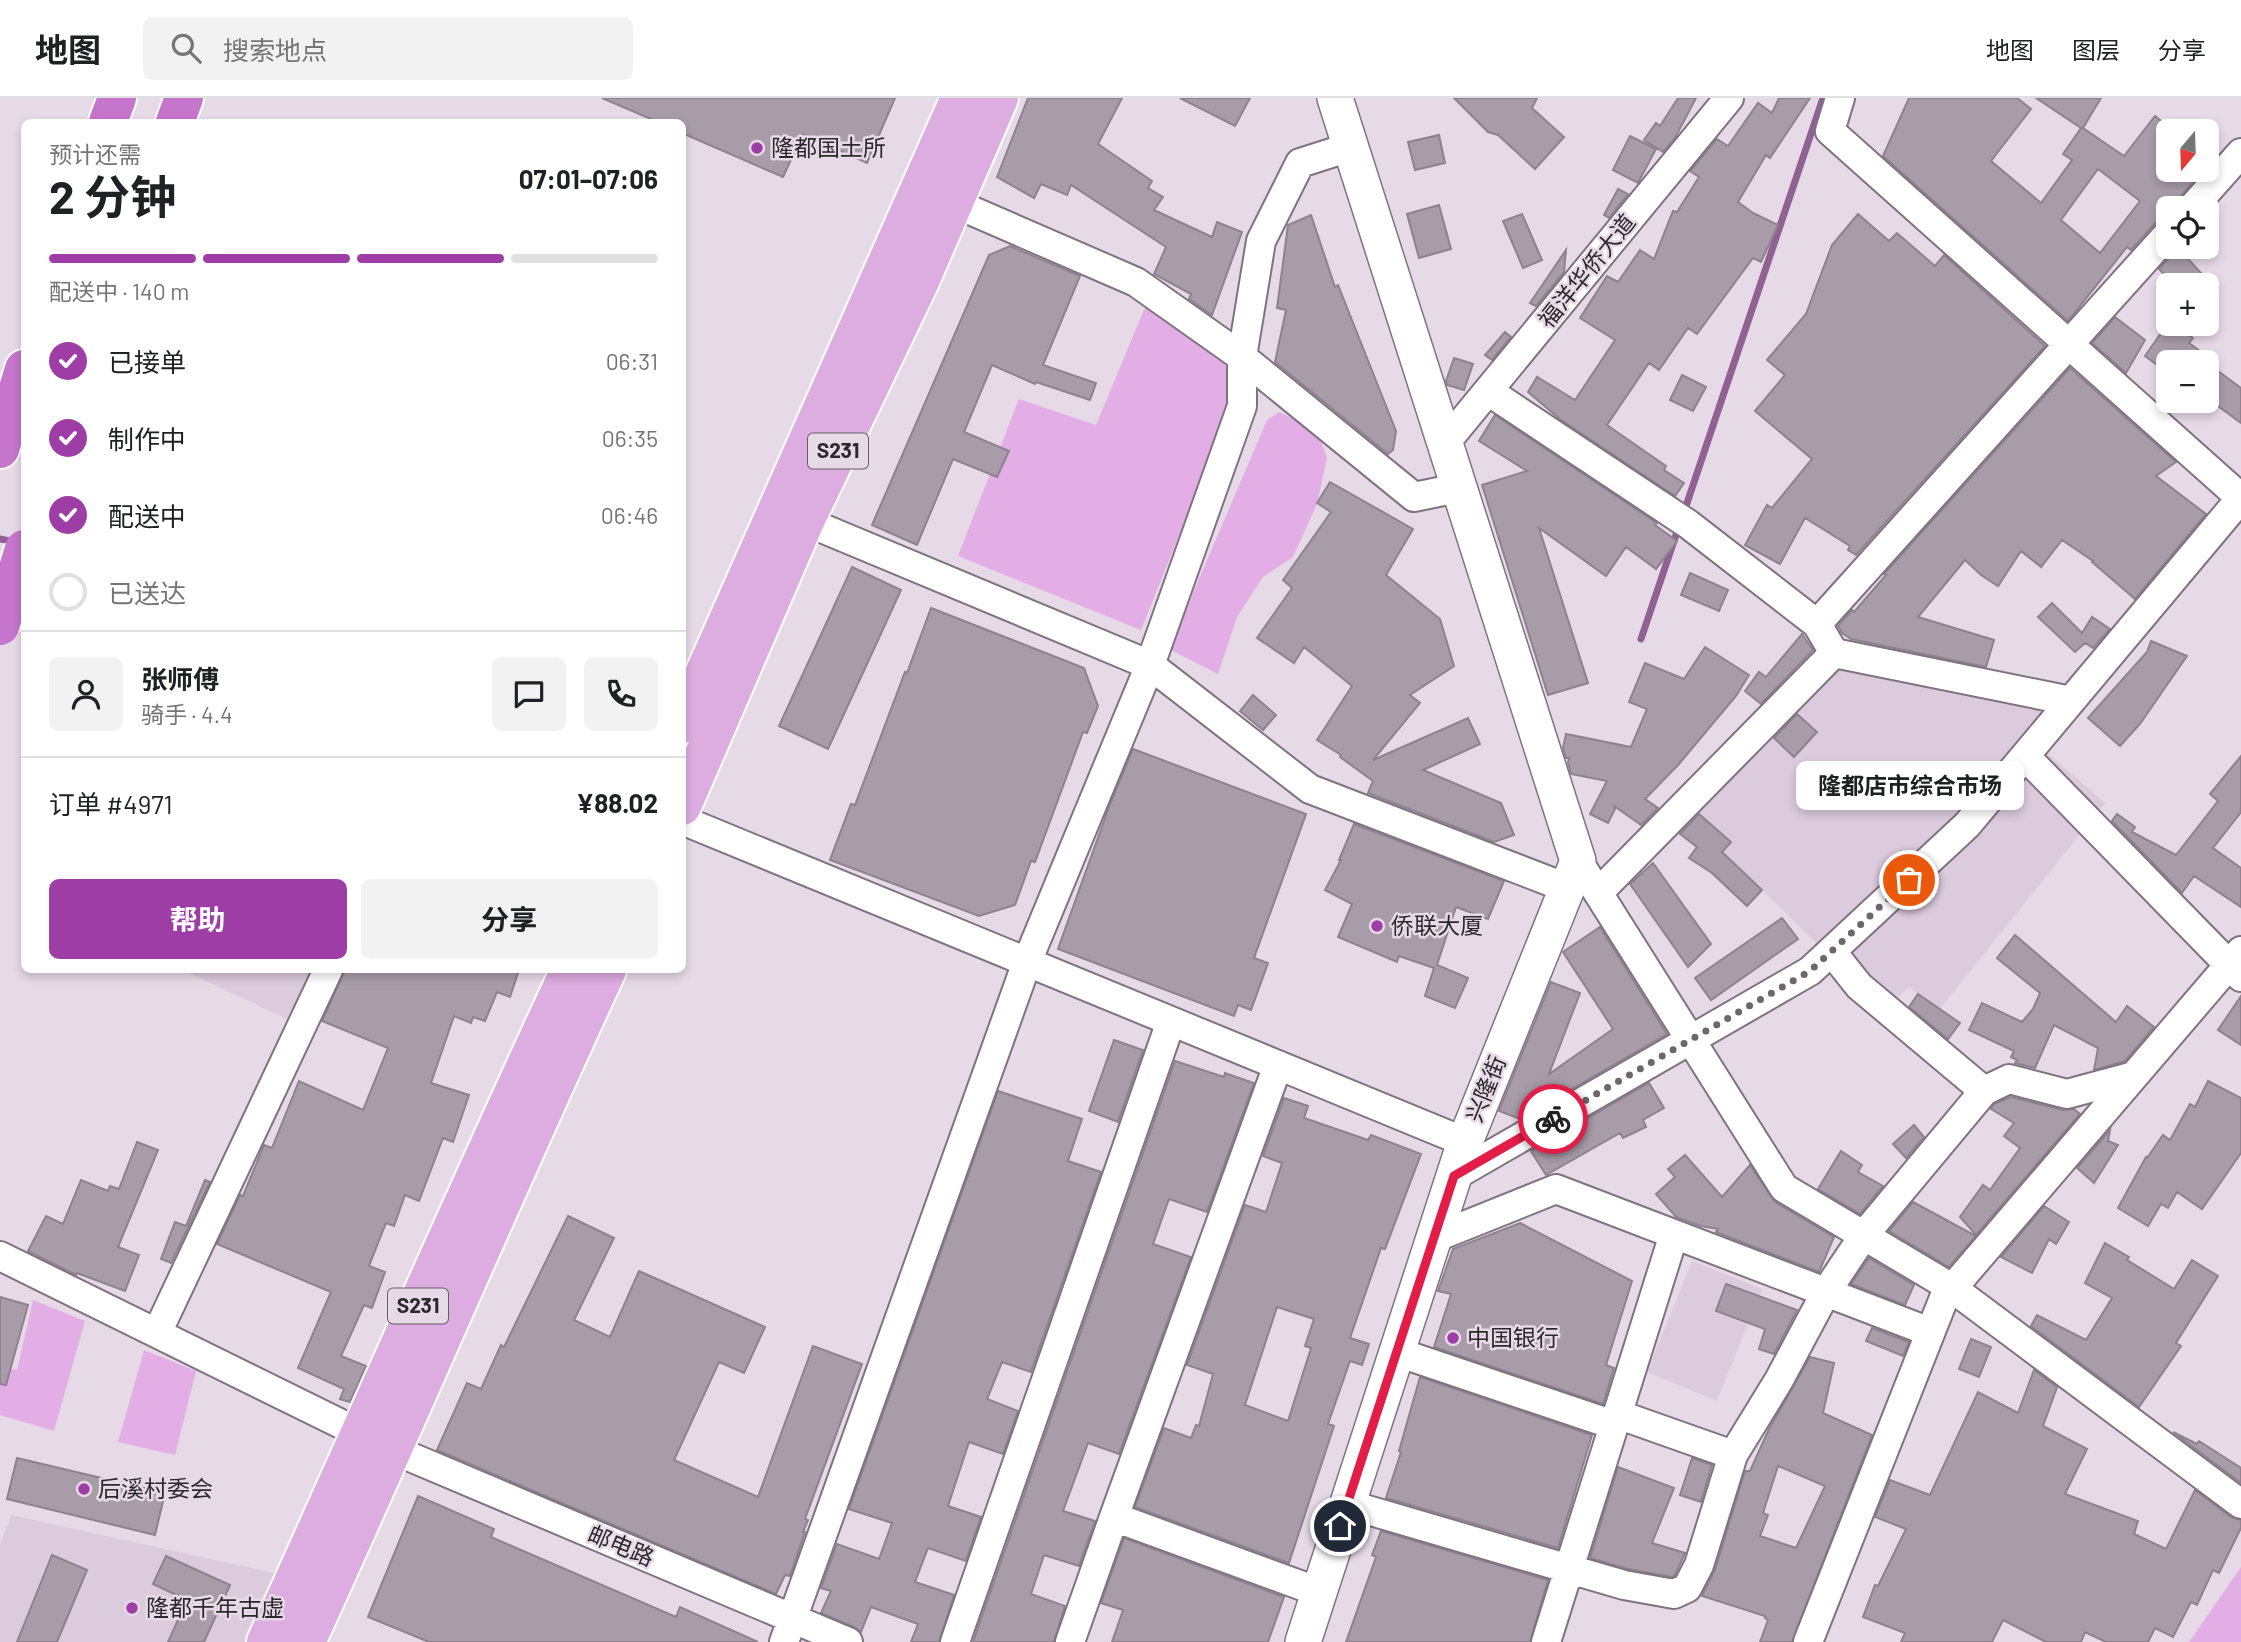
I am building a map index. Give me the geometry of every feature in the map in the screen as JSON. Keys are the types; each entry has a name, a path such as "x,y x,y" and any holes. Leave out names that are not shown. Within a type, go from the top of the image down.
{"highway":[{"path":"109,119 117,98"},
{"path":"176,119 184,98"},
{"path":"0,449 21,379"},
{"path":"0,625 21,558"}],"main road":[{"name":"S231","path":"686,715 960,98"},
{"name":"S231","path":"686,797 805,521 920,281 999,98"},
{"name":"S231","path":"306,1642 377,1442 495,1129 569,973"},
{"name":"S231","path":"266,1642 377,1442 532,1133 606,973"}],"street":[{"path":"1335,98 1581,881 1691,1040 1784,1188 1952,1288 2241,1504"},
{"name":"福洋华侨大道","path":"1445,443 1729,98"},
{"path":"1454,1176 1810,971 1967,825 2241,498 1830,131 1840,98"},
{"path":"788,1630 1027,962 1150,665 1242,406 1242,357 1261,241 1300,163 1350,147"},
{"path":"2203,196 2241,153"},
{"path":"954,203 1136,282 1242,357 1414,497 1458,488"},
{"path":"1817,624 2156,247"},
{"path":"1488,391 1680,519 1817,624 1834,653 2071,701"},
{"path":"805,521 1150,665 1310,789 1581,881"},
{"path":"0,583 21,588"},
{"path":"1581,881 1834,653"},
{"path":"1808,1642 1944,1298 2134,1076 2237,964 2025,756"},
{"path":"686,822 1465,1142"},
{"name":"兴隆街","path":"1303,1642 1465,1142 1581,881"},
{"path":"1832,952 1859,986 1984,1091"},
{"path":"157,1333 327,973"},
{"path":"955,1642 1171,1021"},
{"path":"1070,1642 1278,1065"},
{"path":"1347,1504 1624,1585 1674,1594 1687,1588 1699,1565 1733,1455 1779,1380 1826,1292 1864,1235 1984,1091 2009,1079 2067,1094 2134,1076"},
{"path":"1434,1238 1556,1189 1930,1332"},
{"path":"1546,1642 1674,1234"},
{"name":"邮电路","path":"0,1256 377,1442 788,1630 848,1642"},
{"path":"1397,1352 1733,1455"},
{"path":"1114,1517 1319,1592"}],"shaded area":[{"path":"1151,293 1234,369 1239,386 1141,630 958,556 1019,399 1096,425"},
{"path":"1279,412 1317,430 1327,458 1317,504 1293,557 1263,577 1237,617 1218,674 1169,649 1267,420"},
{"path":"1834,653 2061,700 2030,738 2105,803 1938,1011 1909,987 1885,1010 1673,803"},
{"path":"189,973 311,973 289,1020"},
{"path":"1692,1261 1762,1289 1717,1401 1647,1372"},
{"path":"33,1300 85,1321 54,1431 0,1415 0,1366 17,1370"},
{"path":"144,1350 196,1371 175,1455 118,1442"},
{"name":"隆都千年古虚","path":"11,1515 279,1574 248,1642 0,1642 0,1544"},
{"path":"2241,1567 2241,1642 2189,1642"}],"building":[{"name":"隆都国土所","path":"602,98 895,98 867,163 803,134 783,177 686,135 686,119 651,119"},
{"path":"1028,98 1122,98 1098,144 1152,181 1148,188 1163,197 1154,210 1212,237 1217,222 1242,232 1212,315 1189,299 1191,294 1154,274 1166,247 1071,185 1067,195 1041,184 1034,198 997,177"},
{"path":"1180,98 1250,98 1235,126"},
{"path":"1454,98 1537,98 1532,108 1564,137 1535,169 1498,135 1488,132"},
{"path":"1678,98 1696,98 1675,138 1663,152 1644,140 1656,123 1660,126"},
{"path":"1779,98 1810,98 1770,158 1766,155 1738,202 1778,225 1761,262 1753,258 1697,334 1688,328 1659,370 1649,363 1607,425 1666,466 1664,470 1684,483 1675,496 1561,420 1528,392 1537,377 1575,400 1615,340 1580,318 1607,276 1618,282 1640,250 1654,259 1673,211 1677,212 1699,177 1690,171 1717,139 1728,146 1758,103 1772,113"},
{"path":"1909,98 2017,98 2031,109 1991,161 2041,203 2072,160 2063,154 2081,128 2036,98 2101,98 2083,128 2124,156 2155,116 2159,119 2156,119 2156,182 2193,182 2181,196 2156,196 2156,222 2131,250 2127,247 2068,321 1883,156","holes":["2098,169 2140,201 2100,253 2061,220"]},
{"path":"1439,135 1445,163 1415,170 1408,142"},
{"path":"1630,136 1656,149 1638,183 1613,170"},
{"path":"1618,189 1628,194 1609,218 1604,215"},
{"path":"1439,205 1451,249 1419,258 1407,214"},
{"path":"1522,214 1542,260 1523,268 1503,221"},
{"path":"1858,214 1889,241 1897,233 1935,266 1944,255 2045,346 1856,555 1848,550 1850,546 1805,518 1780,564 1745,545 1767,505 1772,508 1812,459 1755,411 1785,375 1767,360 1806,314 1832,245"},
{"path":"1311,215 1335,287 1338,285 1396,431 1393,450 1388,454 1275,362 1286,310 1277,308 1288,225"},
{"path":"1010,246 1080,276 1043,365 1096,383 1090,400 1036,382 1035,384 992,365 964,432 1009,451 997,477 953,459 917,545 872,525 989,255"},
{"path":"1566,250 1564,272 1536,306 1530,303"},
{"path":"2168,259 2188,259 2201,273 2163,273 2159,269"},
{"path":"2115,317 2145,340 2126,373 2092,343"},
{"path":"1505,332 1511,337 1492,360 1485,355"},
{"path":"2159,336 2190,336 2193,338 2189,343 2199,350 2156,350 2156,364 2145,356"},
{"path":"1454,358 1473,364 1464,390 1447,385"},
{"path":"2070,368 2176,462 2156,476 2206,514 2135,599 2093,561 2062,540 2041,567 2021,551 1998,586 1965,560 1918,617 1994,640 1986,667 1851,639 1842,633 1838,626 1852,610 1854,612 1886,575 1884,574"},
{"path":"2219,372 2241,388 2241,423 2219,407"},
{"path":"1682,375 1706,387 1693,411 1670,400"},
{"path":"1495,415 1657,523 1655,525 1677,541 1656,569 1626,547 1606,576 1539,528 1588,683 1548,695 1482,485 1527,471 1479,441"},
{"path":"1330,482 1413,529 1386,575 1440,619 1454,666 1410,695 1420,703 1373,760 1468,718 1480,744 1423,770 1501,803 1514,835 1494,842 1368,793 1373,781 1317,740 1352,686 1304,647 1294,663 1257,638 1292,588 1283,580 1331,512 1317,503"},
{"path":"852,567 901,590 828,749 779,726"},
{"path":"1690,573 1728,590 1719,611 1681,595"},
{"path":"2052,603 2082,633 2092,617 2110,629 2093,648 2085,643 2075,652 2038,617"},
{"path":"931,608 1084,668 1098,706 1087,733 1083,732 1035,862 1031,861 1015,905 979,916 830,860 851,804 855,805"},
{"path":"1802,634 1813,650 1761,704 1745,691 1759,672 1766,677"},
{"path":"2151,641 2187,656 2140,724 2120,746 2088,718 2147,652"},
{"path":"1705,647 1749,675 1736,696 1679,764 1645,799 1658,808 1641,825 1614,806 1608,823 1590,814 1607,781 1571,774 1569,758 1566,758 1563,748 1566,734 1631,747 1647,709 1629,702 1645,663 1684,679"},
{"path":"1253,695 1276,715 1263,730 1240,711"},
{"path":"1797,714 1817,732 1794,757 1774,738"},
{"path":"1133,749 1306,814 1254,958 1268,963 1251,1010 1238,1005 1234,1016 1058,949 1110,804"},
{"path":"2241,756 2241,812 2213,848 2241,868 2241,907 2194,876 2182,893 2112,821 2117,814 2135,827 2132,832 2176,855 2218,801 2210,794"},
{"path":"1699,814 1731,842 1722,852 1762,890 1747,906 1712,873 1689,858 1697,847 1680,834"},
{"path":"1354,824 1504,881 1488,919 1456,907 1437,965 1468,978 1455,1008 1425,996 1434,968 1399,956 1397,962 1338,937 1352,904 1325,890 1341,860"},
{"path":"1653,863 1711,944 1688,967 1630,884"},
{"path":"1782,918 1798,939 1711,1000 1695,978"},
{"path":"1600,927 1667,1034 1520,1119 1499,1111 1551,982 1580,993 1549,1074 1613,1029 1563,952"},
{"path":"2015,935 2116,1022 2127,1006 2154,1027 2125,1061 2094,1070 2098,1048 2054,1025 2035,1068 2015,1063 2017,1060 2011,1057 2014,1051 1969,1030 1982,1003 2022,1022 2033,1009 2040,993 1997,958"},
{"path":"344,973 518,973 510,997 497,992 485,1021 473,1017 471,1023 454,1016 431,1083 469,1095 453,1142 443,1138 419,1201 405,1195 394,1226 386,1223 369,1266 385,1272 372,1308 364,1305 341,1356 366,1366 350,1402 340,1399 344,1389 298,1368 331,1292 217,1244 240,1195 243,1196 264,1145 272,1148 299,1081 363,1110 388,1048 322,1021"},
{"path":"1918,994 1960,1023 1948,1039 1909,1007"},
{"path":"2241,996 2241,1045 2218,1030"},
{"path":"1114,1040 1143,1050 1118,1122 1089,1111"},
{"path":"1175,1061 1224,1077 1225,1073 1254,1083 1207,1212 1169,1199 1153,1244 1191,1257 1119,1454 1088,1443 1063,1511 1095,1521 1079,1566 1044,1555 1031,1594 1065,1606 1054,1642 973,1642"},
{"path":"2208,1081 2241,1098 2241,1153 2202,1209 2177,1192 2168,1208 2161,1204 2148,1226 2118,1208 2146,1157 2163,1135 2170,1140 2190,1104 2195,1107"},
{"path":"1649,1083 1664,1108 1643,1120 1646,1127 1623,1138 1620,1133 1546,1175 1531,1151"},
{"path":"998,1091 1082,1119 1068,1161 1101,1172 1031,1372 1002,1362 987,1399 1018,1411 1003,1454 969,1442 948,1506 981,1517 966,1561 928,1548 915,1582 954,1595 939,1642 911,1642 918,1624 871,1607 861,1632 821,1613 831,1591 821,1588 837,1544 879,1559 892,1523 849,1509"},
{"path":"2011,1097 2063,1110 2074,1109 2080,1114 1976,1235 1960,1217 1983,1185 1990,1190 2020,1148 2004,1136 2014,1123 1991,1109 1994,1104"},
{"path":"1284,1098 1308,1106 1304,1118 1368,1140 1371,1135 1421,1154 1385,1249 1381,1248 1350,1338 1369,1344 1362,1365 1350,1361 1328,1424 1334,1426 1289,1563 1135,1507 1164,1428 1191,1438 1196,1425 1199,1426 1213,1374 1187,1365 1245,1205 1266,1212 1282,1163 1263,1156","holes":["1277,1307 1314,1319 1305,1346 1311,1348 1288,1421 1245,1405"]},
{"path":"1914,1125 1924,1137 1906,1158 1893,1144"},
{"path":"2110,1130 2108,1141 2118,1145 2094,1183 2077,1168"},
{"path":"137,1142 158,1150 118,1247 139,1255 125,1291 77,1273 76,1275 28,1251 46,1216 63,1224 81,1180 108,1191 110,1186 119,1189"},
{"path":"1841,1151 1862,1165 1858,1172 1883,1186 1860,1214 1818,1189"},
{"path":"1685,1155 1722,1197 1750,1165 1775,1202 1834,1237 1819,1272 1716,1232 1718,1229 1676,1217 1656,1194 1675,1177 1668,1169"},
{"path":"205,1180 210,1182 171,1263 161,1259 175,1222 186,1226"},
{"path":"1913,1202 1976,1236 1949,1267 1889,1231"},
{"path":"2044,1206 2069,1222 2056,1244 2049,1239 2032,1273 2001,1257"},
{"path":"568,1216 614,1238 574,1320 610,1337 639,1271 765,1327 744,1373 719,1362 674,1460 758,1497 813,1346 862,1364 805,1519 808,1520 805,1532 790,1576 785,1575 776,1594 437,1450 467,1383 481,1389"},
{"path":"1520,1223 1632,1281 1606,1365 1614,1368 1603,1404 1434,1347 1451,1294 1438,1291 1453,1249"},
{"path":"2105,1243 2174,1289 2192,1260 2218,1276 2176,1343 2181,1346 2139,1407 2031,1326 2037,1315 2086,1340 2112,1298 2085,1283"},
{"path":"1869,1258 1914,1285 1905,1305 1851,1284"},
{"path":"1726,1284 1797,1310 1774,1354 1759,1349 1765,1329 1716,1311"},
{"path":"0,1297 28,1305 6,1385 0,1384"},
{"path":"1872,1328 1909,1342 1903,1356 1866,1341"},
{"path":"1971,1339 1991,1347 1979,1377 1959,1369"},
{"path":"1810,1357 1834,1363 1823,1413 1872,1435 1792,1642 1760,1642 1768,1620 1765,1616 1702,1596 1715,1570 1745,1471 1750,1471 1769,1429","holes":["1778,1466 1825,1486 1796,1548 1760,1536 1768,1515 1763,1513"]},
{"path":"2034,1370 2057,1387 2043,1426 2087,1449 2065,1494 2138,1521 2134,1534 2166,1549 2195,1490 2231,1517 2241,1520 2241,1528 2219,1573 2213,1570 2197,1605 2191,1602 2173,1637 2155,1628 2148,1642 2106,1642 2085,1632 2081,1642 2046,1642 2003,1620 1992,1642 1901,1642 1905,1633 1863,1617 1875,1585 1878,1586 1906,1529 1875,1517 1890,1480 1930,1495 1978,1392 2018,1413"},
{"path":"1420,1377 1592,1435 1558,1548 1386,1498"},
{"path":"2173,1432 2197,1444 2199,1441 2241,1468 2241,1483"},
{"path":"17,1458 165,1493 155,1535 7,1499"},
{"path":"1692,1458 1712,1465 1701,1502 1680,1495"},
{"path":"1618,1467 1674,1488 1652,1543 1685,1553 1672,1577 1628,1569 1590,1558"},
{"path":"418,1496 494,1529 491,1537 676,1617 680,1607 758,1642 429,1642 368,1617"},
{"path":"1381,1531 1548,1580 1530,1642 1346,1642 1376,1557 1372,1555"},
{"path":"1124,1538 1284,1597 1268,1642 1112,1642 1123,1610 1101,1603"},
{"path":"52,1555 87,1570 57,1642 17,1642"},
{"path":"166,1556 230,1585 204,1642 168,1642 187,1600 153,1584"}],"waterway":[{"path":"1684,512 1823,98"},
{"path":"1641,639 1679,526"},
{"path":"0,539 14,542"}],"way so far":[{"path":"1553,1119 1810,971 1909,880"}],"place":[{"name":"隆都国土所","path":"757,148"},
{"name":"隆都店市综合市场","path":"1909,880"},
{"name":"侨联大厦","path":"1377,926"},
{"name":"中国银行","path":"1453,1338"},
{"name":"后溪村委会","path":"84,1489"},
{"name":"隆都千年古虚","path":"132,1608"}],"route":[{"path":"1340,1526 1454,1176 1553,1119"}]}
